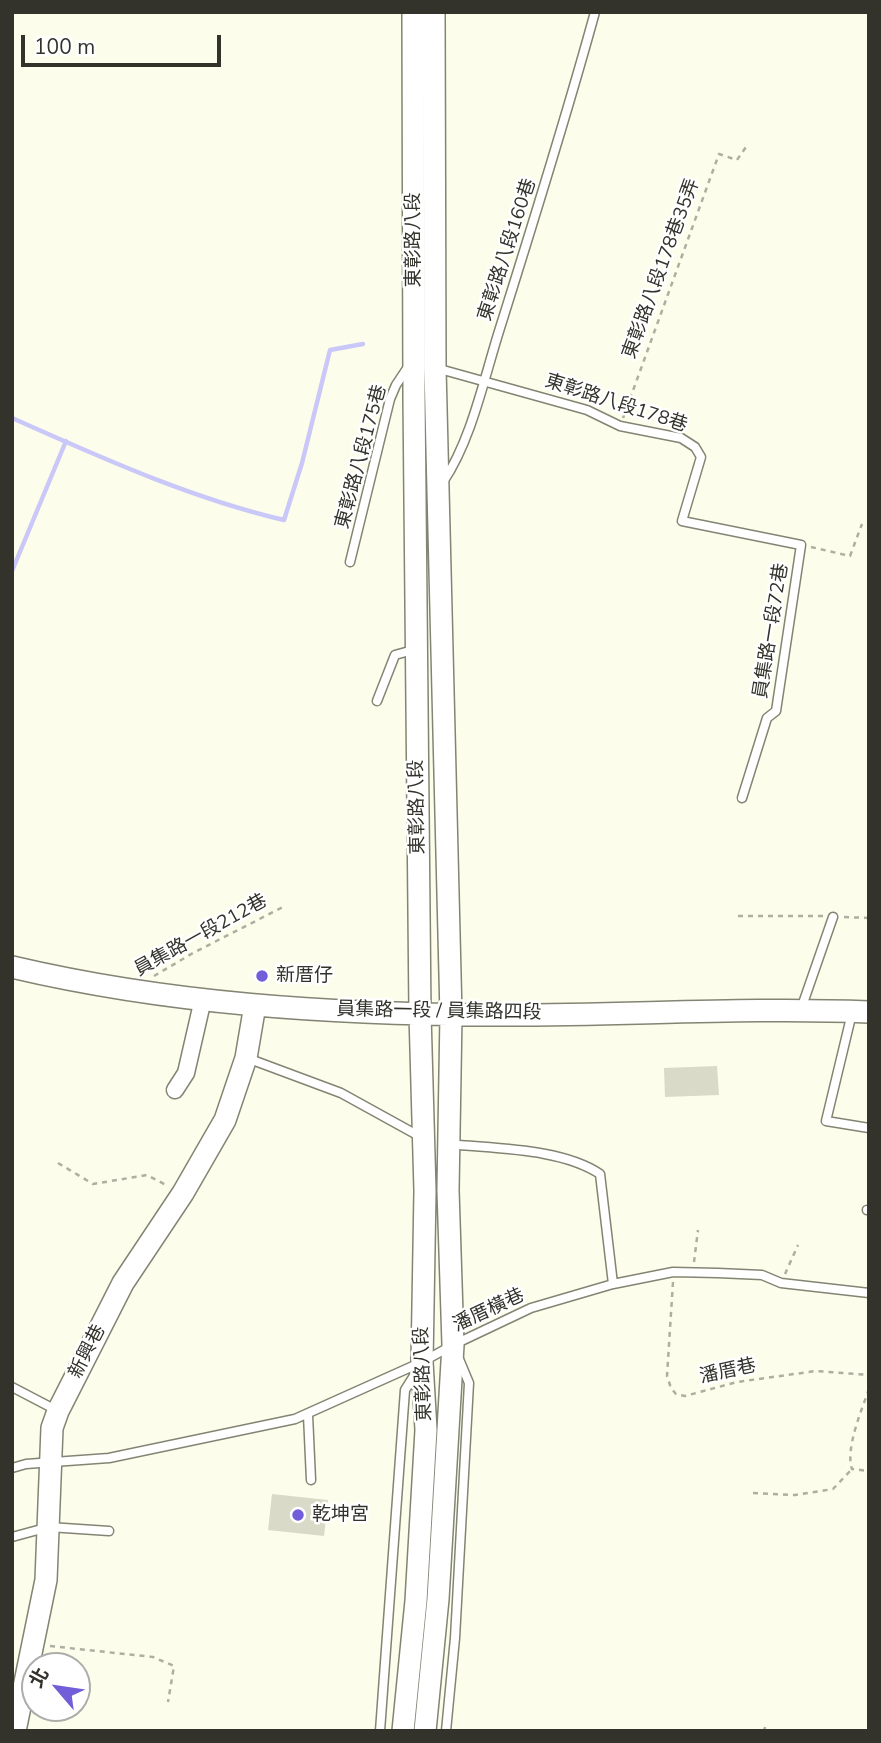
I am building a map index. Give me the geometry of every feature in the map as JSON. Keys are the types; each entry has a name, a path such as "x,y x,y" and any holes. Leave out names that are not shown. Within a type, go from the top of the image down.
{"street":[{"name":"東彰路八段","path":"413,12 425,368 437,490 451,1014 448,1144 453,1345 438,1599 425,1731"},
{"name":"東彰路八段","path":"403,1731 416,1601 426,1430 422,1363 425,1191 422,1138 416,649 433,12"},
{"name":"員集路一段 / 員集路四段","path":"12,967 159,995 420,1014 801,1009 860,1012"},
{"path":"175,1090 186,1073 203,999"},
{"name":"新興巷","path":"15,1731 46,1580 52,1428 122,1283 183,1193 225,1120 246,1058 255,1004"}],"lane":[{"name":"東彰路八段160巷","path":"437,490 457,460 484,381 563,130 595,12"},
{"name":"東彰路八段178巷","path":"425,368 484,381 587,410 620,426 681,438 695,447 701,457 682,521 801,545"},
{"name":"東彰路八段175巷","path":"350,562 390,399 406,370 425,368"},
{"name":"員集路一段72巷","path":"742,798 767,718 776,711 801,545"},
{"path":"377,701 395,654 416,649"},
{"path":"801,1009 833,917"},
{"path":"860,1012 826,1121 869,1128"},
{"path":"246,1058 341,1093 422,1138"},
{"path":"448,1144 513,1150 570,1160 600,1174 613,1284"},
{"name":"潘厝橫巷","path":"12,1468 26,1464 109,1458 308,1415 422,1363 453,1345 531,1308 613,1284 673,1272 762,1275 782,1283 869,1293"},
{"path":"446,1731 455,1638 470,1383 453,1345"},
{"path":"380,1731 405,1390 422,1363"},
{"path":"12,1387 58,1411"},
{"path":"308,1415 311,1480"},
{"path":"12,1537 49,1527 109,1531"}],"path":[{"name":"東彰路八段178巷35弄","path":"620,426 719,154 737,160 746,147"},
{"path":"801,545 849,556 862,524"},
{"name":"員集路一段212巷","path":"155,975 284,907"},
{"path":"738,916 780,914 869,918"},
{"path":"58,1163 93,1184 147,1175 183,1193"},
{"path":"693,1273 698,1230"},
{"path":"782,1283 798,1245"},
{"name":"潘厝巷","path":"673,1272 667,1376 676,1394 685,1396 737,1382 816,1371 869,1375"},
{"path":"852,1469 849,1461 869,1389"},
{"path":"852,1469 869,1471"},
{"path":"753,1493 795,1494 834,1489 852,1469"},
{"path":"35,1644 152,1657 174,1666 168,1702"}],"building":[{"path":"717,1066 719,1095 665,1097 664,1068"},
{"path":"272,1494 328,1500 324,1536 268,1530"}],"waterway":[{"path":"12,418 112,462 180,488 284,520 302,463 330,350 363,344"},
{"path":"12,571 66,441"}],"place":[{"name":"新厝仔","path":"262,976"},
{"name":"乾坤宮","path":"298,1515"}]}
